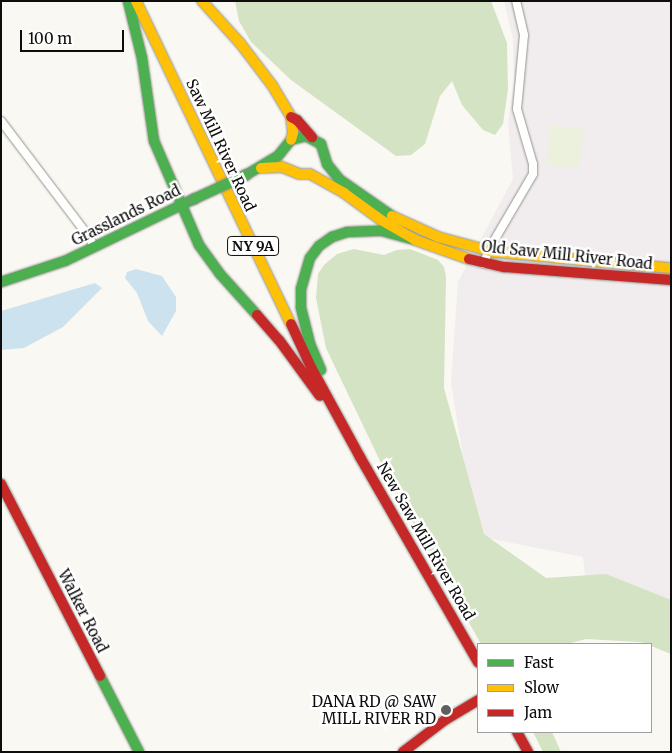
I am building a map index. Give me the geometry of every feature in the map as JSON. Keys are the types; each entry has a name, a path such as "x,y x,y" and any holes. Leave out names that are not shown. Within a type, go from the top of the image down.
{"main road":[{"path":"128,1 142,58 154,141 198,245 208,260 279,340 347,434"},
{"name":"Saw Mill River Road","path":"136,1 279,302 347,434"},
{"name":"Old Saw Mill River Road","path":"202,1 257,65 291,117 297,120 321,144 325,158 339,179 394,217 438,237 488,251 671,268"},
{"path":"261,168 284,149 290,140 293,133 291,117"},
{"path":"290,140 301,136 312,137"},
{"path":"284,149 291,169"},
{"path":"310,174 322,167 325,158"},
{"name":"Old Saw Mill River Road","path":"261,168 282,166 299,174 310,174 344,192 381,220 415,240 455,256 484,264 671,280"},
{"name":"Grasslands Road","path":"1,282 65,261 261,168"},
{"path":"347,434 304,325 301,289 304,272 310,258 319,246 332,237 347,232 363,230 382,231 415,240"},
{"name":"New Saw Mill River Road","path":"347,434 477,660"},
{"name":"Walker Road","path":"1,484 139,752"},
{"path":"403,752 445,720 477,701"},
{"path":"518,733 528,752"}],"street":[{"path":"484,264 488,251 533,174 533,164 517,109 524,36 516,1"},
{"path":"1,121 89,237 94,247"}],"shaded area":[{"path":"504,1 671,1 671,618 586,585 583,557 476,536 451,383 458,282 513,179 508,124 514,83 513,39"}],"green space":[{"path":"235,1 491,1 507,43 508,89 503,124 495,135 483,130 462,105 452,81 440,96 425,144 411,155 396,156 291,80 251,42 239,21"},
{"path":"551,125 584,129 579,169 546,165"},
{"path":"354,249 384,255 397,250 410,249 438,260 444,267 446,277 444,388 484,534 546,578 606,574 671,600 671,654 652,646 652,643 639,642 586,639 571,643 480,643 391,484 326,348 316,298 318,274 324,265 337,254"},
{"path":"534,733 552,733 561,752 543,752"}],"water":[{"path":"136,269 162,276 176,297 176,311 162,336 148,321 137,293 125,278 127,272"},
{"path":"95,283 102,288 63,327 24,348 1,350 1,311"}],"traffic: fast":[{"path":"128,1 142,58 154,141 199,245 220,274 257,315"},
{"path":"246,175 278,156 291,140 306,136 321,144 327,164 339,179 392,216"},
{"path":"194,199 246,175"},
{"path":"1,282 65,261 194,199"},
{"path":"321,370 310,344 301,307 301,289 310,258 319,246 332,237 347,232 382,231 415,240"},
{"path":"100,676 139,752"}],"traffic: slow":[{"path":"136,1 291,324"},
{"path":"202,1 240,43 272,85 291,117 293,133 291,140"},
{"path":"261,168 282,167 299,174 310,174 344,193 381,220 415,240 469,259"},
{"path":"392,216 438,237 494,252 671,268"}],"traffic: jam":[{"path":"291,117 297,120 312,137"},
{"path":"469,259 505,267 671,280"},
{"path":"257,315 279,340 320,396"},
{"path":"291,324 312,369 360,457 477,660"},
{"path":"1,484 100,676"},
{"path":"403,752 445,720 477,701"},
{"path":"518,733 528,752"}],"place":[{"name":"DANA RD @ SAW MILL RIVER RD","path":"446,710"}]}
